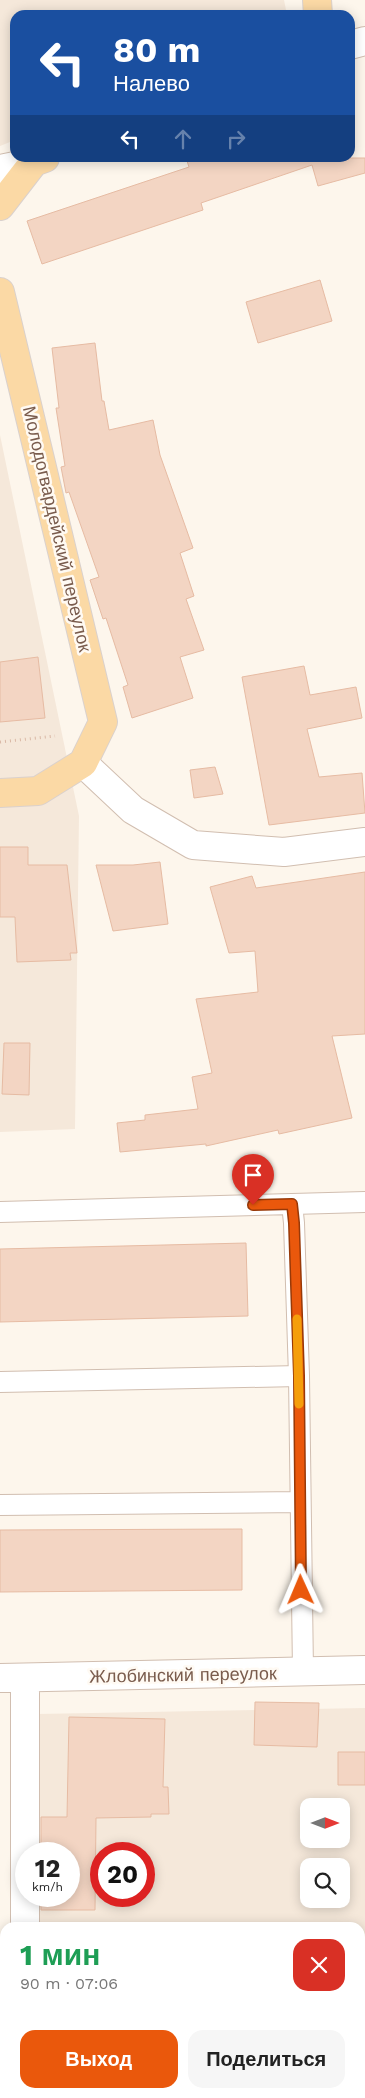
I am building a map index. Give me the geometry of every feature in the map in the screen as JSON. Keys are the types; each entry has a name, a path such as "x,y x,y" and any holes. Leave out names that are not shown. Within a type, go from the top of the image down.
{"main road":[{"path":"0,206 37,162"},
{"name":"Молодогвардейский переулок","path":"0,292 103,722 83,763"},
{"path":"0,793 38,791 83,763"}],"street":[{"path":"0,169 30,162"},
{"path":"83,763 133,810 193,845 284,852 365,842"},
{"name":"Жлобинский переулок","path":"13,1678 365,1670"},
{"path":"13,1678 25,1922"}],"lane":[{"path":"0,1212 365,1202"},
{"path":"292,1204 299,1376 303,1672"},
{"path":"0,1382 299,1376"},
{"path":"0,1505 300,1502"}],"path":[{"path":"0,742 55,736"}],"shaded area":[{"path":"0,0 284,0 286,10 10,10 10,142 0,146"},
{"path":"0,435 79,816 75,1129 0,1132"},
{"path":"365,1708 365,1922 33,1922 33,1907 80,1907 80,1842 34,1842 37,1714"}],"building":[{"path":"355,158 365,158 365,173 318,186 312,165 201,203 203,210 42,264 27,221 189,167 187,162 355,162"},
{"path":"320,280 332,321 258,343 246,302"},
{"path":"95,343 102,401 104,401 109,430 153,420 160,455 193,548 180,553 194,596 186,599 204,650 180,657 193,698 132,718 123,687 128,685 106,618 103,619 90,580 99,577 69,492 66,493 61,467 65,466 56,408 59,408 52,348"},
{"path":"38,657 45,718 0,722 0,662"},
{"path":"304,666 310,695 356,687 362,718 307,729 319,777 362,773 365,813 269,825 242,677"},
{"path":"215,767 223,794 194,798 190,770"},
{"path":"0,847 28,847 28,865 67,865 77,953 70,953 71,960 17,962 15,917 0,917"},
{"path":"160,862 168,924 113,931 96,865 133,865"},
{"path":"365,872 365,1034 332,1036 352,1118 279,1134 278,1130 206,1146 206,1144 120,1152 117,1123 145,1120 145,1115 198,1109 192,1077 212,1073 196,999 258,992 255,951 229,953 210,887 252,876 256,888"},
{"path":"4,1043 30,1043 29,1095 2,1094"},
{"path":"246,1243 248,1316 0,1322 0,1249"},
{"path":"242,1529 242,1590 0,1592 0,1530"},
{"path":"255,1702 319,1703 317,1747 254,1745"},
{"path":"69,1717 165,1719 163,1787 168,1787 169,1814 151,1814 151,1817 96,1818 96,1842 90,1842 90,1907 95,1907 95,1910 41,1910 41,1907 80,1907 80,1842 41,1842 41,1817 67,1817"},
{"path":"338,1752 365,1752 365,1785 338,1785"}],"slow traffic":[{"path":"297,1319 299,1404"}],"route":[{"path":"253,1205 292,1204 299,1376 301,1590"}]}
